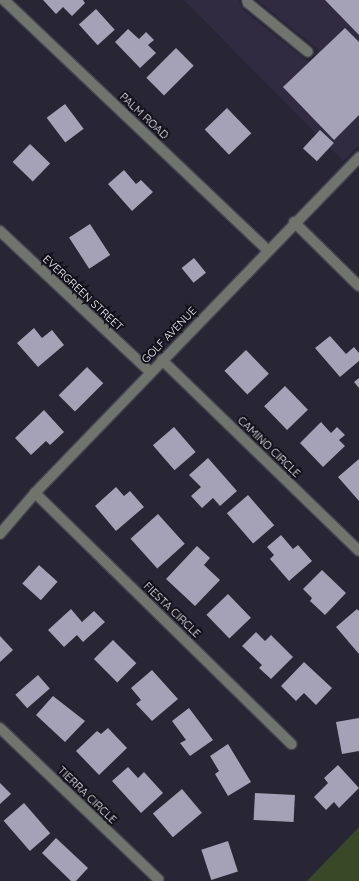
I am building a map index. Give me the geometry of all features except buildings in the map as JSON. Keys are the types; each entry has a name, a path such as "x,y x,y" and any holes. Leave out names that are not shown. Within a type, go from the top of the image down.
{"street":[{"name":"PALM ROAD","path":"4,0 267,250"},
{"path":"247,0 248,3 308,52"},
{"name":"GOLF AVENUE","path":"0,534 35,493 150,372 294,222 359,157"},
{"path":"294,222 359,286"},
{"name":"EVERGREEN STREET","path":"0,231 150,372"},
{"name":"CAMINO CIRCLE","path":"162,360 359,551"},
{"name":"FIESTA CIRCLE","path":"35,493 291,744"},
{"name":"TIERRA CIRCLE","path":"0,728 158,879"}],"shaded area":[{"path":"184,0 239,0 243,10 311,64 319,50 257,0 359,0 359,145 343,161"}],"green space":[{"path":"359,827 359,881 307,881"}]}
